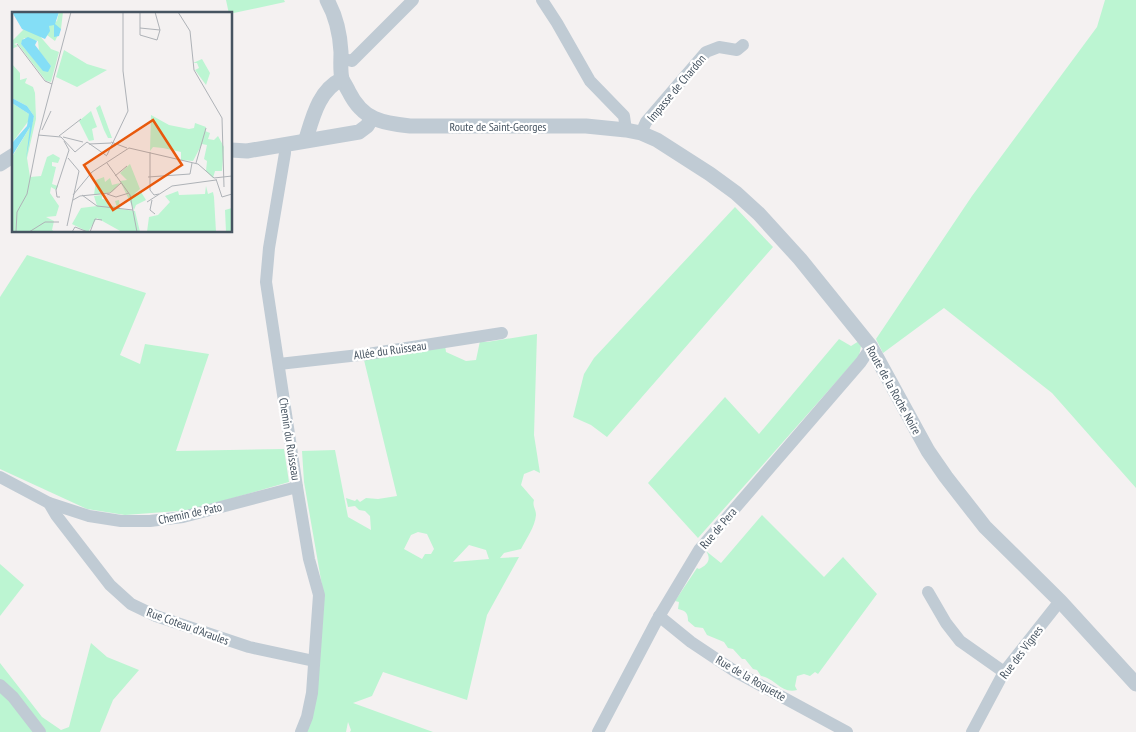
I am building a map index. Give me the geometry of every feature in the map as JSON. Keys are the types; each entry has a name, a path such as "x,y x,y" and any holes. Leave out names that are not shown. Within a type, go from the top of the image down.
{"street":[{"path":"232,150 246,151 306,139 359,132 368,126 372,118 353,100 342,78 335,15 327,0"},
{"path":"341,58 352,61 413,0"},
{"path":"542,0 590,81 624,116 626,130"},
{"name":"Impasse de Chardon","path":"641,133 646,122 706,52 719,47 737,50 743,45"},
{"path":"306,139 317,105 332,84 342,78"},
{"name":"Route de Saint-Georges","path":"372,118 387,123 410,126 586,126 626,130"},
{"name":"Route de la Roche Noire","path":"626,130 641,133 657,140 710,174 736,193 759,214 800,259 871,347 913,425 946,477 985,528 1060,600 1136,684"},
{"name":"Chemin du Ruisseau","path":"285,144 266,282 297,487 310,559 319,595 312,693 301,732"},
{"path":"0,164 12,156"},
{"name":"Allée du Ruisseau","path":"279,364 368,354 502,332"},
{"name":"Rue de Pera","path":"598,732 659,616 699,550 861,362 871,347"},
{"name":"Chemin de Pato","path":"0,477 50,503 89,516 121,521 150,521 183,517 297,487"},
{"name":"Rue Coteau d'Araules","path":"50,503 56,514 110,585 131,604 156,616 249,647 314,661"},
{"path":"928,592 946,623 960,641 1004,672"},
{"name":"Rue des Vignes","path":"972,732 1004,672 1060,600"},
{"name":"Rue de la Roquette","path":"659,616 691,642 736,672 847,732"},
{"path":"0,685 13,697 40,732"}],"green space":[{"path":"226,0 284,0 285,2 232,13 229,12"},
{"path":"1105,0 1136,0 1136,488 1052,393 944,308 883,353 876,339 972,196 1097,27"},
{"path":"735,207 773,247 607,437 591,425 573,417 584,374 594,358"},
{"path":"27,255 146,293 120,355 140,364 145,344 209,354 176,451 284,449 289,482 191,510 125,515 87,509 0,469 0,297"},
{"path":"537,334 534,435 540,473 534,470 524,474 521,485 534,500 535,519 521,549 504,553 500,558 519,557 487,615 467,700 383,672 372,696 353,703 433,732 350,732 348,722 346,732 306,732 324,597 304,482 302,451 335,450 348,517 371,530 370,516 355,506 348,507 346,498 355,501 357,499 360,502 366,498 378,499 397,496 364,360 445,345 446,352 466,361 476,360 480,341 487,342","holes":["418,532 427,534 434,549 431,554 425,554 422,559 404,549 411,535","469,545 486,550 489,559 453,562"]},
{"path":"839,339 851,346 859,341 861,346 859,356 698,538 648,483 725,397 759,434"},
{"path":"762,515 824,577 843,557 877,594 818,674 815,672 810,676 804,674 797,676 795,686 797,690 787,690 761,676 745,659 742,659 733,649 728,648 724,642 707,635 703,628 695,627 688,621 686,613 678,609 679,602 675,601 697,568 699,569 708,562 709,557 706,551 721,563"},
{"path":"0,564 24,585 0,616"},
{"path":"91,643 107,657 139,670 113,700 100,732 0,732 0,663 42,717 61,730 69,727"}]}
